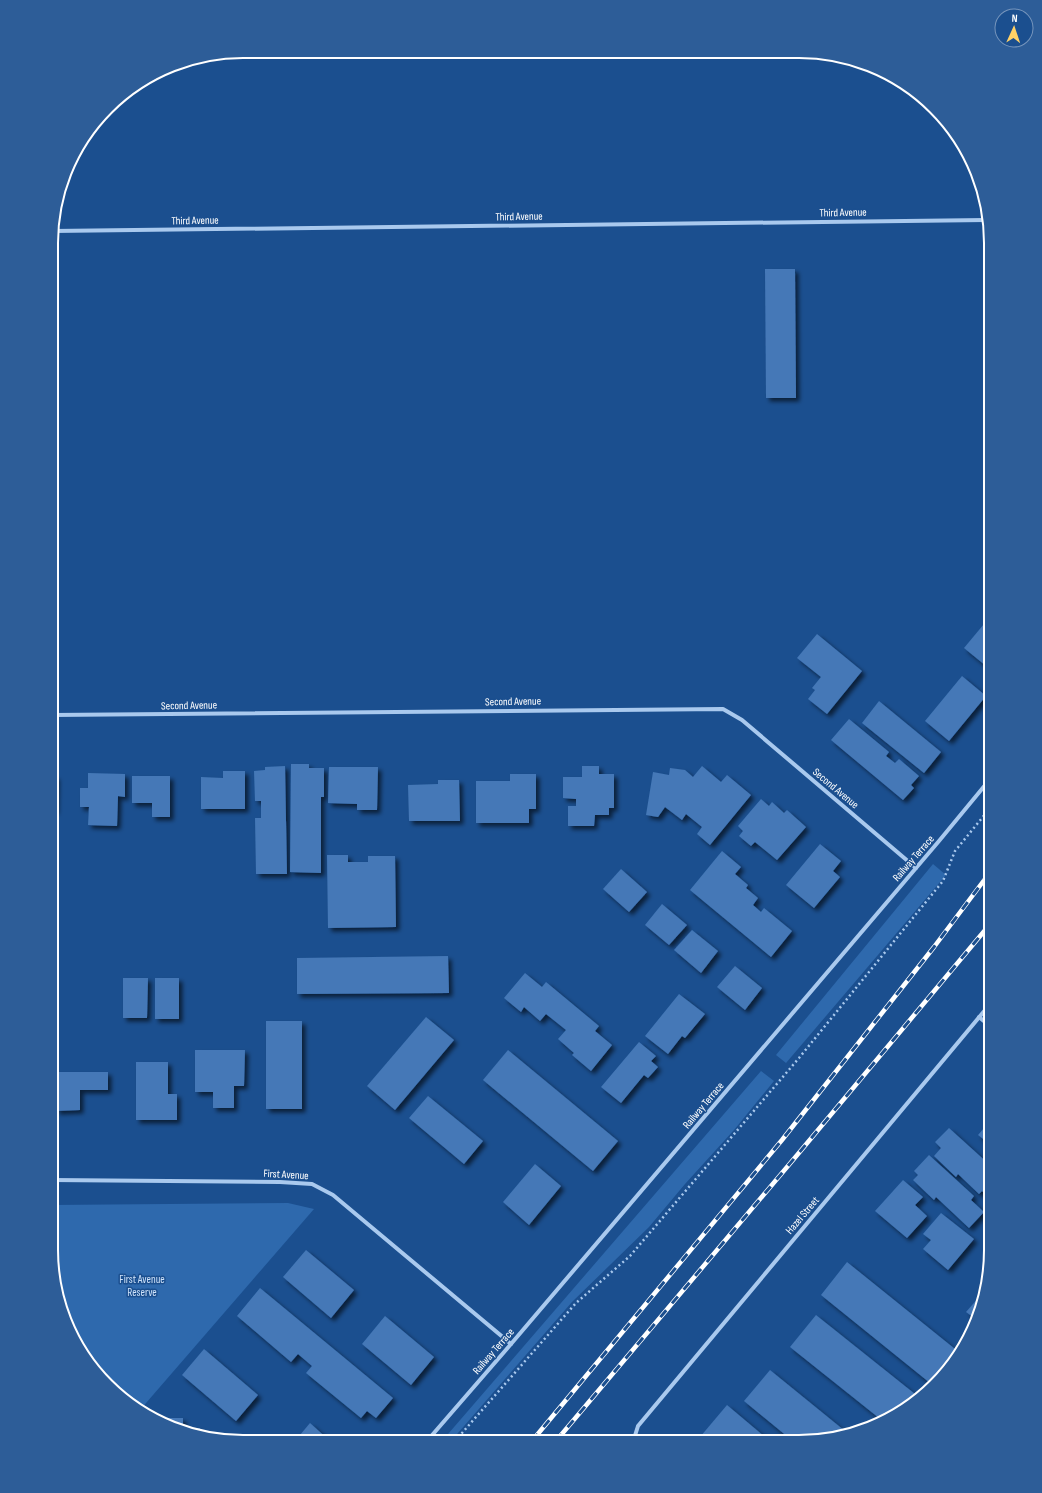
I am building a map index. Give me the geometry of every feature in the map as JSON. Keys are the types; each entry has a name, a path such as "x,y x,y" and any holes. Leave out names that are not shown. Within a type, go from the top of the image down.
{"street":[{"name":"Third Avenue","path":"58,230 982,220"},
{"name":"Second Avenue","path":"58,715 723,708 742,720 916,868"},
{"name":"Railway Terrace","path":"432,1435 984,786"},
{"name":"Hazel Street","path":"635,1435 638,1426 984,1011"},
{"path":"979,1017 984,1021"},
{"name":"First Avenue","path":"58,1180 280,1182 312,1184 333,1195 511,1344"}],"path":[{"path":"460,1435 576,1303 630,1256 799,1058 943,881 955,851 984,816"}],"green space":[{"path":"933,864 946,875 786,1063 776,1055"},
{"path":"761,1071 774,1081 734,1130 685,1184 649,1227 572,1302 456,1435 447,1435"},
{"name":"First Avenue Reserve","path":"288,1203 314,1209 144,1406 130,1397 112,1381 96,1363 72,1321 64,1298 58,1262 58,1205"}],"building":[{"path":"765,269 795,269 796,398 766,398"},
{"path":"984,624 984,664 964,648"},
{"path":"817,634 862,671 827,714 808,699 815,690 812,688 821,677 797,658"},
{"path":"962,676 984,694 984,698 949,741 925,721"},
{"path":"879,701 941,752 924,773 862,723"},
{"path":"849,719 889,752 886,756 895,763 899,759 919,776 911,785 914,788 903,800 831,740"},
{"path":"291,764 309,764 309,768 324,768 324,797 321,797 321,873 290,872"},
{"path":"285,766 287,874 256,874 255,818 261,818 261,801 255,801 254,771 265,770 265,767"},
{"path":"582,766 599,766 599,774 614,774 614,808 609,808 609,815 595,815 594,826 568,826 568,806 576,806 576,799 563,798 563,777 582,777"},
{"path":"702,766 721,782 727,775 751,795 710,845 697,834 702,827 686,814 682,820 665,807 658,817 646,815 653,772 669,775 670,768 685,770 693,777"},
{"path":"329,767 378,767 377,810 357,810 357,804 328,803"},
{"path":"223,771 245,771 245,809 201,809 201,777 223,778"},
{"path":"88,773 125,774 125,797 118,796 117,826 88,825 89,807 80,807 80,788 88,788"},
{"path":"510,774 536,774 536,809 529,809 529,823 476,823 476,781 510,781"},
{"path":"132,776 170,776 170,817 152,817 152,803 132,803"},
{"path":"438,780 459,780 460,821 409,821 408,785 438,784"},
{"path":"761,799 769,806 772,802 784,813 787,810 806,827 777,860 755,842 751,846 739,836 743,831 738,826"},
{"path":"820,844 841,861 833,871 840,877 814,908 786,885"},
{"path":"722,851 741,867 735,874 748,885 746,888 758,898 753,905 761,912 764,908 792,931 771,957 690,890"},
{"path":"327,855 348,855 348,862 368,862 368,856 395,856 396,927 328,928"},
{"path":"621,869 647,892 629,912 603,889"},
{"path":"662,904 687,925 669,945 645,925"},
{"path":"692,930 718,951 701,973 674,950"},
{"path":"448,956 449,993 297,994 297,958"},
{"path":"735,966 762,988 745,1010 717,987"},
{"path":"525,973 542,987 546,982 599,1026 595,1031 612,1045 591,1071 572,1055 574,1053 558,1039 566,1030 546,1014 540,1021 524,1007 521,1012 504,998"},
{"path":"123,978 148,978 147,1018 123,1018"},
{"path":"155,978 179,978 179,1019 155,1019"},
{"path":"679,994 705,1014 685,1038 682,1036 668,1054 645,1036"},
{"path":"426,1017 454,1040 395,1110 367,1086"},
{"path":"266,1021 302,1021 302,1109 266,1109"},
{"path":"639,1042 656,1056 651,1061 658,1067 648,1078 644,1075 621,1103 601,1087"},
{"path":"195,1050 245,1050 244,1086 234,1086 234,1108 213,1108 213,1092 195,1092"},
{"path":"508,1050 618,1141 593,1171 483,1080"},
{"path":"136,1062 168,1062 168,1094 177,1094 177,1120 136,1120"},
{"path":"58,1072 108,1072 108,1090 80,1090 80,1110 58,1111"},
{"path":"428,1096 483,1141 464,1164 409,1118"},
{"path":"949,1128 984,1160 984,1193 982,1191 979,1194 958,1174 956,1177 934,1156 941,1148 935,1142"},
{"path":"984,1128 984,1140 978,1135"},
{"path":"929,1155 974,1196 971,1200 984,1212 969,1228 936,1197 934,1200 913,1180 918,1175 914,1171"},
{"path":"535,1164 561,1186 529,1225 503,1202"},
{"path":"903,1180 923,1197 915,1205 927,1216 907,1238 875,1211"},
{"path":"941,1213 974,1239 948,1270 923,1249 931,1240 923,1234"},
{"path":"306,1250 354,1290 331,1318 283,1277"},
{"path":"847,1262 955,1349 946,1363 929,1382 821,1295"},
{"path":"260,1288 393,1398 376,1418 367,1411 361,1418 306,1373 312,1366 298,1354 291,1362 237,1316"},
{"path":"978,1298 972,1316 966,1312"},
{"path":"816,1315 915,1394 902,1404 878,1417 790,1347"},
{"path":"385,1316 434,1357 411,1385 362,1344"},
{"path":"204,1349 258,1395 236,1421 182,1375"},
{"path":"770,1370 843,1430 811,1435 785,1435 744,1401"},
{"path":"727,1405 763,1435 702,1435"},
{"path":"166,1418 183,1418 183,1425 172,1421"},
{"path":"310,1423 323,1435 300,1435"}],"railway":[{"path":"537,1435 782,1140 934,947 984,880"},
{"path":"561,1435 984,931"}]}
